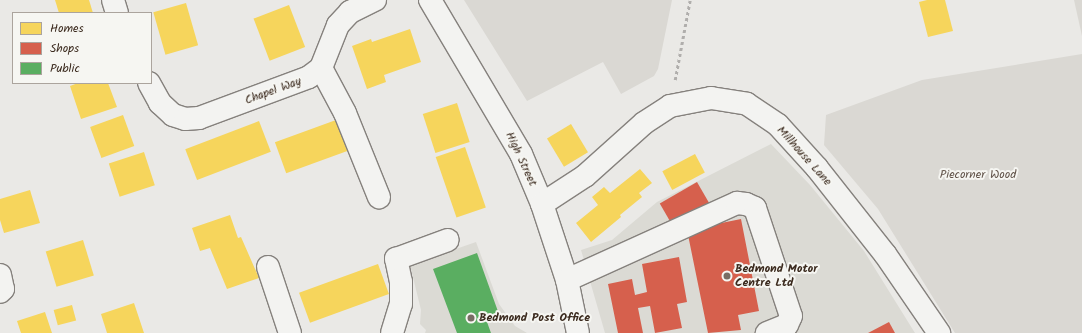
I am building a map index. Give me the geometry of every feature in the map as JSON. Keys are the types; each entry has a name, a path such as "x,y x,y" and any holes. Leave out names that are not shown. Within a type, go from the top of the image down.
{"street":[{"path":"113,0 117,12"},
{"path":"375,0 350,12 338,25 321,68 346,113 379,197"},
{"name":"High Street","path":"430,0 521,154 542,204 567,280 578,333"},
{"name":"Chapel Way","path":"149,84 160,103 173,116 185,119 200,118 309,77 321,68"},
{"name":"Millhouse Lane","path":"542,204 585,176 644,123 670,106 710,98 748,104 778,125 817,168 885,254 939,333"},
{"path":"567,280 737,203 746,204 755,208 791,316 787,325 768,333"},
{"path":"392,333 401,304 401,282 396,259 448,240"},
{"path":"268,266 290,333"},
{"path":"0,275 3,289 0,292"}],"path":[{"path":"670,106 690,0"}],"shaded area":[{"path":"771,144 810,185 864,251 915,333 605,333 581,250 612,240 657,202"},
{"path":"476,242 499,304 515,326 527,333 425,333 426,330 420,324 421,310 410,265"}],"green space":[{"path":"464,0 672,0 658,69 654,76 621,94 603,62 527,101"},
{"path":"1074,0 1082,0 1082,36"},
{"name":"Piecorner Wood","path":"1082,54 1082,333 955,333 878,209 824,145 826,115 922,80"}],"building: Homes":[{"path":"55,0 89,0 93,12 59,12"},
{"path":"927,0 945,0 953,31 928,37 919,2"},
{"path":"186,3 198,45 165,55 153,12"},
{"path":"289,5 305,47 270,61 254,19"},
{"path":"410,29 421,62 384,75 386,82 367,89 352,46 371,39 372,42"},
{"path":"75,84 108,84 117,107 81,119 70,86"},
{"path":"457,103 470,142 435,153 423,114"},
{"path":"123,115 134,146 101,158 90,127"},
{"path":"336,120 347,151 286,173 275,142"},
{"path":"259,121 271,152 197,180 185,149"},
{"path":"571,124 588,152 564,167 547,138"},
{"path":"465,147 486,208 457,218 436,157"},
{"path":"144,152 155,185 120,197 109,163"},
{"path":"695,154 705,173 672,190 662,171"},
{"path":"640,169 652,183 639,193 642,197 591,242 576,223 598,205 592,197 604,187 610,193"},
{"path":"30,190 40,223 4,233 0,220 0,199"},
{"path":"230,215 238,238 241,237 259,278 227,289 210,248 200,251 192,228"},
{"path":"83,240 94,275 57,287 46,251"},
{"path":"378,264 389,294 310,323 299,293"},
{"path":"134,303 144,333 107,333 101,314"},
{"path":"72,305 76,320 58,325 54,310"},
{"path":"45,312 52,333 21,333 17,321"}],"building: Shops":[{"path":"697,182 711,206 674,228 660,204"},
{"path":"741,219 759,311 738,315 741,330 708,333 687,230"},
{"path":"679,257 687,302 677,304 682,328 655,333 650,306 638,308 643,333 618,333 608,284 632,279 635,295 647,292 642,264"},
{"path":"889,322 895,333 868,333"}],"building: Public":[{"path":"477,253 500,317 487,322 491,333 457,333 433,269"}],"place":[{"name":"Bedmond Motor Centre Ltd","path":"727,276"},
{"name":"Bedmond Post Office","path":"471,318"}]}
